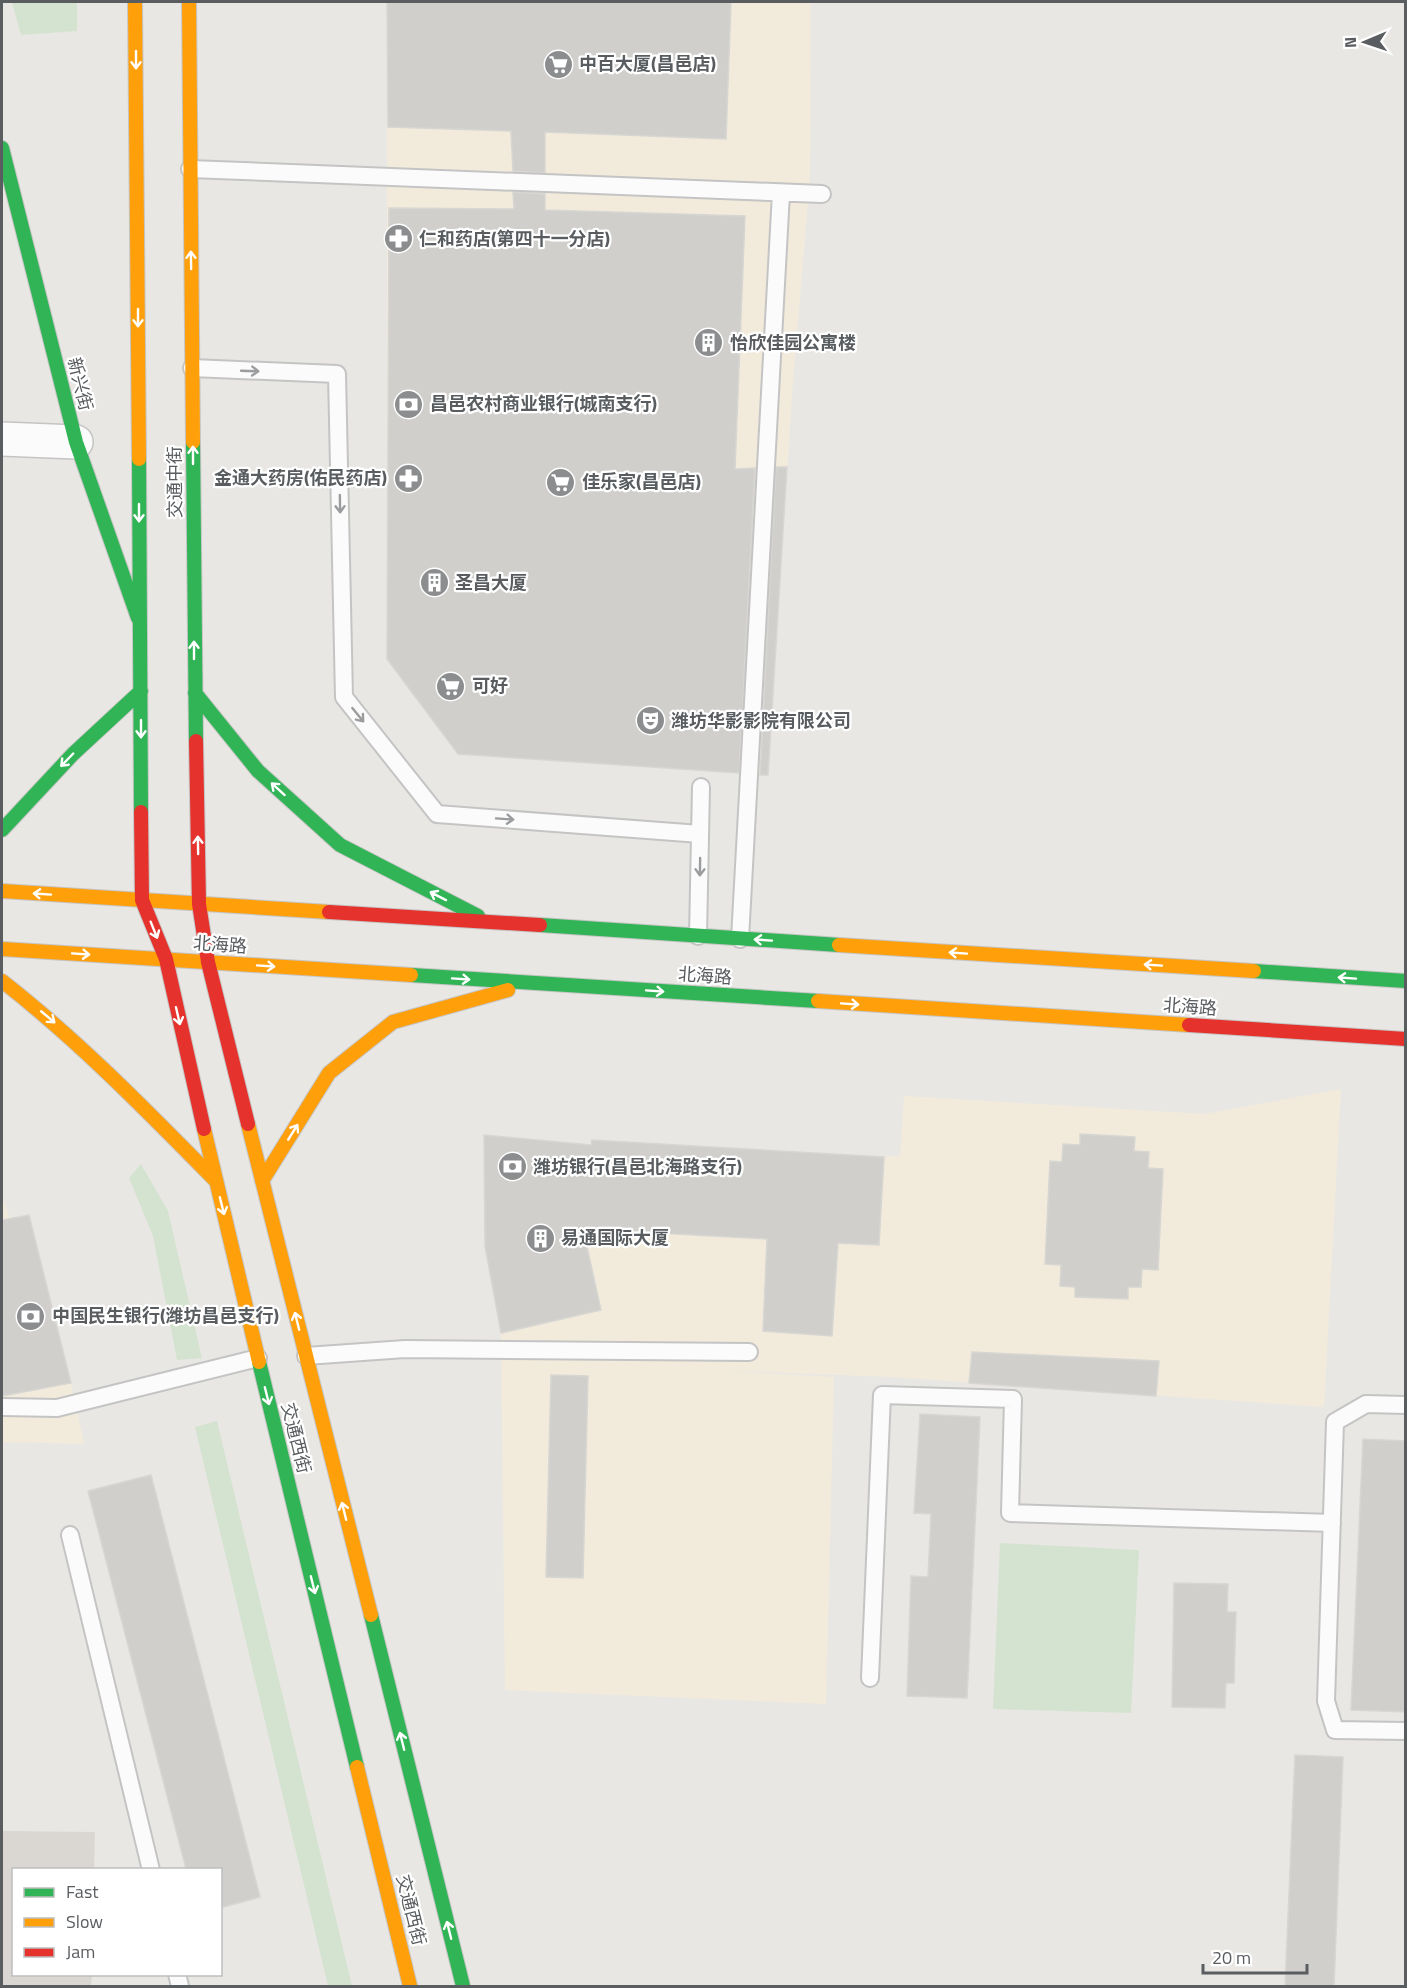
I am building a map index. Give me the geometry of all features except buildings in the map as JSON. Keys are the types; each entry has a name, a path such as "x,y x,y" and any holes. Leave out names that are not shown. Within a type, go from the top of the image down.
{"main road":[{"name":"交通中街","path":"135,2 142,900"},
{"name":"交通中街","path":"189,2 199,904 208,962"},
{"name":"新兴街","path":"2,148 76,442 140,624"},
{"path":"2,830 73,754 141,691"},
{"path":"195,693 258,771 340,845 490,922"},
{"path":"2,891 1406,981"},
{"name":"交通西街","path":"142,900 166,959 215,1180 410,1986"},
{"name":"北海路","path":"2,949 1406,1039"},
{"name":"交通西街","path":"208,962 463,1986"},
{"path":"2,981 48,1017 132,1096 215,1180"},
{"path":"262,1182 329,1072 393,1022 533,983"}],"street":[{"path":"2,439 76,442"}],"lane":[{"path":"190,169 822,194"},
{"path":"740,939 781,193"},
{"path":"192,368 337,374 344,697 437,814 700,834"},
{"path":"698,936 701,787"},
{"path":"306,1356 405,1349 748,1352"},
{"path":"2,1407 57,1407 258,1358"},
{"path":"870,1678 882,1395 1013,1399 1010,1513 1332,1523"},
{"path":"1406,1405 1366,1404 1335,1422 1326,1701 1335,1730 1406,1731"},
{"path":"70,1535 151,1868"}],"shaded area":[{"name":"佳乐家(昌邑店)","path":"387,2 811,2 810,176 792,395 768,775 458,754 387,659"},
{"path":"1341,1089 1324,1407 891,1377 709,1370 834,1377 826,1704 505,1690 501,1335 485,1246 484,1135 591,1145 592,1140 884,1157 900,1156 904,1096 1205,1114"},
{"path":"2,1196 10,1218 29,1215 84,1444 2,1442"},
{"path":"2,1831 95,1832 94,1868 12,1868 12,1976 92,1976 91,1986 2,1986"}],"green space":[{"path":"12,2 77,2 77,31 21,35"},
{"path":"141,1164 168,1211 202,1358 177,1360 153,1236 129,1178"},
{"path":"217,1421 352,1986 328,1986 195,1427"},
{"path":"1000,1543 1139,1550 1131,1713 993,1709"}],"traffic: fast":[{"path":"2,148 76,442 138,618"},
{"path":"193,442 196,741"},
{"path":"139,459 141,812"},
{"path":"2,830 73,754 141,691"},
{"path":"195,693 258,771 340,845 478,916"},
{"path":"540,925 839,945"},
{"path":"1254,971 1406,981"},
{"path":"411,975 818,1001"},
{"path":"259,1362 357,1767"},
{"path":"371,1615 463,1986"}],"traffic: slow":[{"path":"135,2 139,459"},
{"path":"189,2 193,442"},
{"path":"2,891 329,912"},
{"path":"839,945 1254,971"},
{"path":"2,949 411,975"},
{"path":"2,981 85,1052 215,1180"},
{"path":"262,1181 329,1073 393,1022 508,990"},
{"path":"818,1001 1189,1025"},
{"path":"248,1124 371,1615"},
{"path":"204,1129 259,1362"},
{"path":"357,1767 410,1986"}],"traffic: jam":[{"path":"196,741 199,904 208,962 248,1124"},
{"path":"141,812 142,900 166,959 204,1129"},
{"path":"329,912 540,925"},
{"path":"1189,1025 1406,1039"}],"place":[{"name":"中百大厦(昌邑店)","path":"558,64"},
{"name":"仁和药店(第四十一分店)","path":"398,239"},
{"name":"怡欣佳园公寓楼","path":"709,343"},
{"name":"昌邑农村商业银行(城南支行)","path":"409,404"},
{"name":"金通大药房(佑民药店)","path":"408,478"},
{"name":"佳乐家(昌邑店)","path":"561,482"},
{"name":"圣昌大厦","path":"434,583"},
{"name":"可好","path":"451,686"},
{"name":"潍坊华影影院有限公司","path":"650,721"},
{"name":"潍坊银行(昌邑北海路支行)","path":"512,1167"},
{"name":"易通国际大厦","path":"540,1238"},
{"name":"中国民生银行(潍坊昌邑支行)","path":"31,1316"}]}
